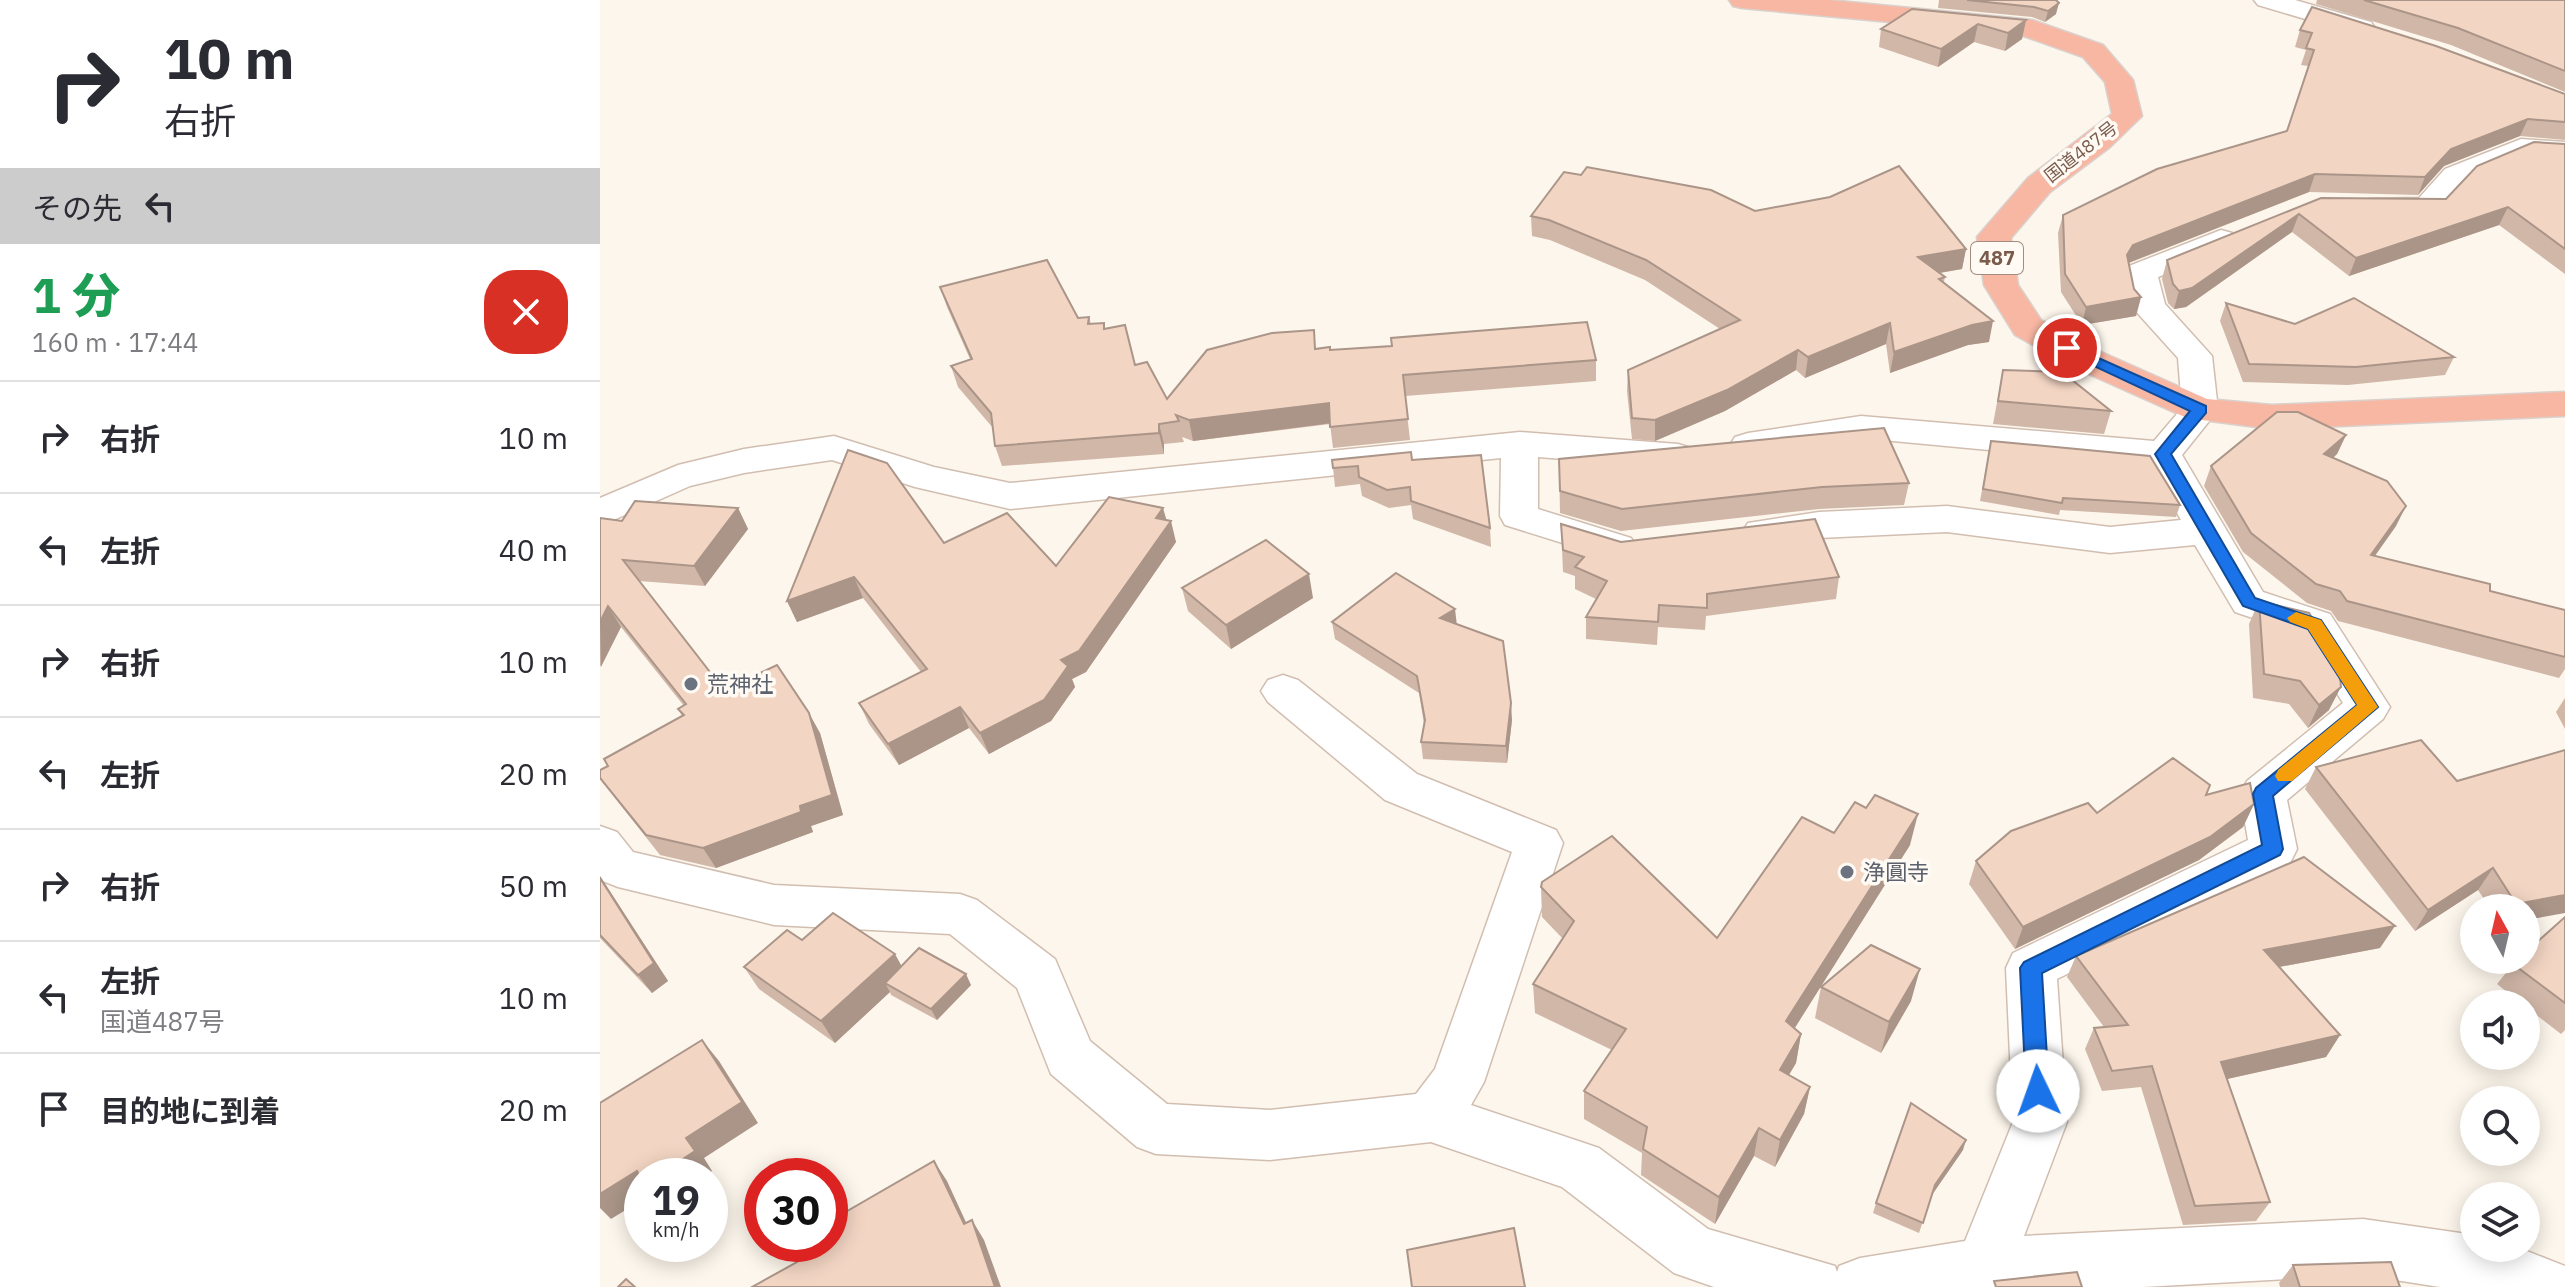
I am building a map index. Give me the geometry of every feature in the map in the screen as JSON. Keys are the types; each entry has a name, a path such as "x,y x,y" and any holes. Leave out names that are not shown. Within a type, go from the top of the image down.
{"highway":[{"name":"国道487号","path":"1742,0 2022,26 2093,51 2119,80 2127,116 2039,185 1994,237 2001,285 2028,327 2086,359 2200,410 2272,417 2565,404"}],"street":[{"path":"2267,0 2385,35"},
{"path":"2354,205 2427,207 2456,175 2521,148 2565,151"},
{"path":"2163,454 2200,410 2195,356 2149,307 2141,273 2254,227"},
{"path":"600,513 678,477 744,461 834,448 928,478 1010,496 1520,444 1670,457 1861,427 2163,454"},
{"path":"1520,444 1519,516 1620,548 1651,545"},
{"path":"1975,1277 2040,1122 2031,968 2273,849 2263,794 2368,707 2315,624 2249,602 2163,454"},
{"path":"1727,536 1819,525 1947,519 2110,540 2206,531"},
{"path":"1283,691 1401,787 1539,843 1457,1082 1431,1117"},
{"path":"600,845 618,868 774,905 960,914 1037,974 1070,1057 1156,1129 1270,1135 1431,1117 1579,1167 1694,1253 1814,1287"},
{"path":"1860,1287 2363,1247 2490,1266 2545,1287"}],"building":[{"path":"1967,0 2056,0 2059,3 2048,11"},
{"path":"2364,0 2565,0 2565,71 2458,28"},
{"path":"2312,7 2436,46 2565,94 2565,122 2528,119 2451,149 2425,177 2315,174 2133,245 2127,255 2134,289 2141,297 2086,307 2065,274 2063,215 2157,169 2287,131 2314,50 2306,48 2312,33 2300,30"},
{"path":"1912,9 2026,20 2008,33 1978,24 1941,49 1881,29"},
{"path":"2534,142 2565,144 2565,249 2508,207 2356,258 2299,214 2192,288 2179,291 2173,284 2167,260 2321,198 2446,199 2477,166"},
{"path":"1899,166 1966,249 1918,257 1945,277 1939,279 1993,321 1972,325 1894,352 1890,323 1808,357 1798,350 1727,390 1655,420 1632,418 1628,370 1740,320 1646,260 1549,220 1531,216 1564,172 1581,175 1587,167 1711,190 1755,211 1830,197"},
{"path":"1047,260 1078,318 1089,317 1088,324 1104,323 1104,329 1125,325 1135,365 1147,362 1167,399 1207,350 1272,333 1314,330 1315,349 1330,347 1330,350 1392,346 1391,338 1587,322 1596,360 1403,375 1408,419 1330,427 1329,403 1189,420 1176,415 1179,421 1159,424 1159,433 995,446 991,413 951,366 972,359 940,287"},
{"path":"2354,298 2454,357 2356,367 2249,364 2226,303 2295,324"},
{"path":"2003,370 2062,372 2111,411 1998,401"},
{"path":"2277,412 2298,412 2346,435 2324,454 2387,481 2406,506 2371,555 2490,584 2490,591 2565,610 2565,657 2347,601 2340,591 2316,584 2251,533 2211,466"},
{"path":"1884,428 1909,483 1822,487 1622,509 1560,491 1559,459"},
{"path":"1991,441 2150,456 2180,505 2063,498 2062,503 1983,489"},
{"path":"848,450 887,463 944,543 1007,513 1056,566 1109,497 1163,508 1156,518 1171,521 1079,651 1061,660 1068,666 1044,700 980,733 960,707 888,744 859,703 927,669 854,577 787,601"},
{"path":"1411,452 1412,460 1481,455 1490,528 1411,501 1410,487 1387,490 1359,477 1358,466 1333,468 1332,460"},
{"path":"635,501 738,508 694,566 623,560 724,690 777,665 809,713 832,795 800,806 801,812 703,848 646,835 600,778 600,770 608,766 604,759 684,715 678,709 686,704 608,606 600,622 600,518 622,521"},
{"path":"1815,519 1839,577 1707,594 1707,608 1659,605 1658,622 1586,617 1607,581 1575,567 1584,557 1563,550 1561,524 1621,542"},
{"path":"1266,540 1309,574 1226,625 1182,588"},
{"path":"1396,573 1455,609 1440,618 1503,641 1511,703 1506,746 1421,742 1425,720 1417,676 1332,622"},
{"path":"2259,601 2309,613 2338,659 2341,687 2319,705 2300,681 2264,674"},
{"path":"2421,740 2457,781 2565,750 2565,895 2540,900 2540,894 2510,894 2493,868 2428,910 2316,767"},
{"path":"2173,758 2210,785 2206,795 2250,783 2254,804 2210,837 2023,927 1976,861 2011,831 2088,803 2097,813"},
{"path":"1875,795 1918,814 1786,1021 1801,1034 1780,1070 1810,1087 1780,1140 1759,1128 1719,1197 1643,1149 1647,1127 1584,1091 1626,1029 1533,984 1574,921 1541,887 1542,882 1612,836 1717,938 1802,817 1834,833 1855,802 1866,808"},
{"path":"2304,857 2395,926 2264,950 2340,1035 2221,1062 2270,1202 2195,1206 2152,1066 2112,1071 2094,1028 2128,1025 2076,956"},
{"path":"600,878 654,963 638,975 600,935"},
{"path":"833,913 895,954 821,1021 744,967 787,930 802,940"},
{"path":"2565,917 2565,1003 2526,974 2540,974 2540,939"},
{"path":"1871,945 1920,969 1889,1022 1821,987"},
{"path":"919,948 966,974 931,1009 885,983"},
{"path":"702,1040 742,1102 686,1138 695,1151 684,1158 624,1158 624,1179 600,1194 600,1103"},
{"path":"1911,1103 1966,1140 1935,1185 1923,1223 1876,1203"},
{"path":"934,1161 964,1224 972,1220 995,1287 752,1287 797,1262 848,1262 848,1211"},
{"path":"1514,1228 1525,1287 1412,1287 1407,1250"},
{"path":"2391,1262 2400,1287 2300,1287 2293,1265"},
{"path":"2077,1272 2082,1287 1996,1287 1994,1281"},
{"path":"626,1279 635,1287 618,1287"}],"slow traffic":[{"path":"2285,776 2368,707 2315,624 2296,618"}],"place":[{"name":"荒神社","path":"691,684"},
{"name":"浄圓寺","path":"1847,872"}],"route":[{"path":"2038,1091 2031,968 2273,849 2263,794 2368,707 2315,624 2249,602 2206,531 2163,454 2200,410 2067,348"}]}
